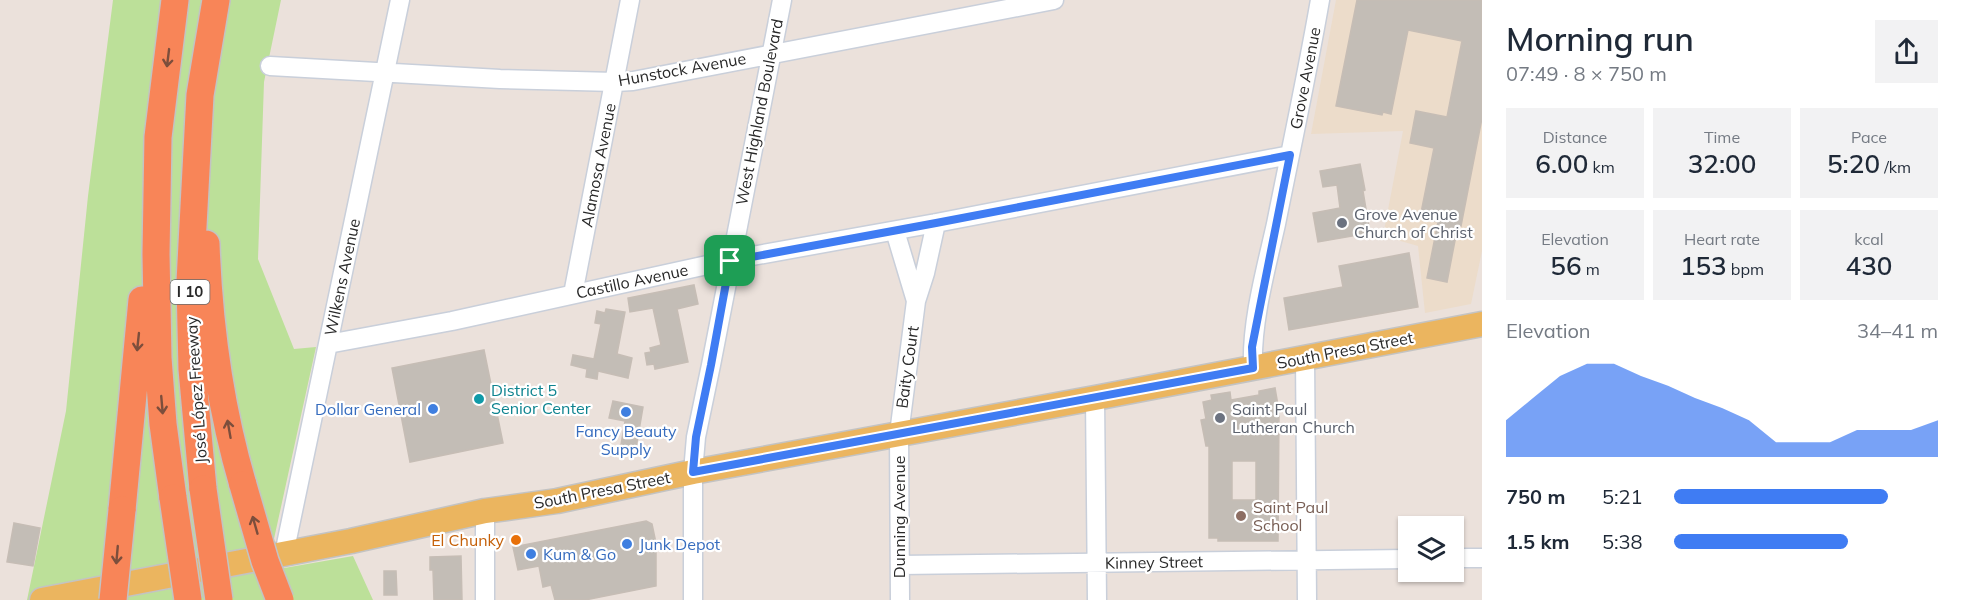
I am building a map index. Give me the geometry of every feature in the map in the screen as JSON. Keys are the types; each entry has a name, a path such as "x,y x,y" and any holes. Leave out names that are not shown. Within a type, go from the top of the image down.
{"highway":[{"name":"José López Freeway","path":"175,0 158,137 156,254 158,358 173,498 188,600"},
{"name":"José López Freeway","path":"216,0 200,95 190,282 192,369 203,489 219,600"},
{"path":"200,95 207,252 216,362 233,450 265,561 280,600"},
{"path":"113,600 158,137"}],"main road":[{"name":"South Presa Street","path":"42,600 284,554 485,511 557,501 693,472 1253,368 1481,321"}],"street":[{"name":"Wilkens Avenue","path":"284,554 400,0"},
{"name":"Alamosa Avenue","path":"573,294 630,0"},
{"name":"West Highland Boulevard","path":"693,600 693,472 696,437 782,0"},
{"name":"Grove Avenue","path":"1253,368 1252,347 1320,0"},
{"name":"Hunstock Avenue","path":"270,66 500,79 633,81 1047,1"},
{"name":"Castillo Avenue","path":"328,344 452,321 730,261 1290,155"},
{"name":"Baity Court","path":"899,434 916,301 936,223"},
{"name":"Baity Court","path":"895,231 916,301"},
{"path":"1305,357 1307,600"},
{"path":"1095,398 1097,600"},
{"name":"Dunning Avenue","path":"899,434 900,600"},
{"path":"485,511 485,600"},
{"path":"1464,558 1482,558"},
{"name":"Kinney Street","path":"900,565 1398,559"}],"shaded area":[{"path":"1336,0 1482,0 1482,251 1471,304 1425,313 1418,246 1383,236 1403,131 1311,134"}],"green space":[{"path":"113,0 281,0 264,82 258,259 294,349 316,347 272,548 273,570 353,556 373,600 27,600 66,411 88,196"}],"building":[{"path":"1357,0 1482,0 1482,118 1461,226 1458,225 1447,282 1427,278 1438,222 1420,218 1434,148 1410,143 1416,111 1447,117 1462,41 1408,30 1391,114 1383,112 1382,115 1336,106"},
{"path":"1360,164 1370,233 1318,242 1313,213 1340,208 1337,185 1323,187 1320,171"},
{"path":"1409,253 1418,307 1289,330 1284,298 1343,287 1339,266"},
{"path":"694,285 698,304 677,309 688,362 655,369 654,364 647,365 645,353 651,352 650,348 661,345 653,308 630,312 628,298"},
{"path":"606,309 625,312 617,354 632,358 628,378 598,371 597,379 586,377 587,369 571,365 573,355 594,359 601,324 595,323 597,311 605,313"},
{"name":"Dollar General","path":"484,350 503,443 410,462 392,368"},
{"path":"1275,388 1279,411 1278,541 1218,541 1218,538 1209,538 1209,446 1206,446 1201,420 1206,419 1203,402 1212,400 1211,395 1230,392 1231,400 1259,395 1259,391","holes":["1232,461 1256,461 1256,500 1232,500"]},
{"path":"613,401 643,407 636,448 621,445 625,421 609,418"},
{"path":"646,521 652,524 656,543 656,586 585,600 555,600 551,585 543,587 539,566 518,570 513,547"},
{"path":"14,523 40,528 33,566 7,562"},
{"path":"461,556 462,600 434,600 430,557"},
{"path":"384,571 396,571 397,595 384,595"}],"place":[{"name":"Grove Avenue Church of Christ","path":"1342,223"},
{"name":"District 5 Senior Center","path":"479,399"},
{"name":"Dollar General","path":"433,409"},
{"name":"Fancy Beauty Supply","path":"626,412"},
{"name":"Saint Paul Lutheran Church","path":"1220,418"},
{"name":"Saint Paul School","path":"1241,516"},
{"name":"El Chunky","path":"516,540"},
{"name":"Junk Depot","path":"627,544"},
{"name":"Kum & Go","path":"531,554"}],"route":[{"path":"1290,155 1252,347 1253,368 693,472 696,437 730,261 1290,155"}]}
